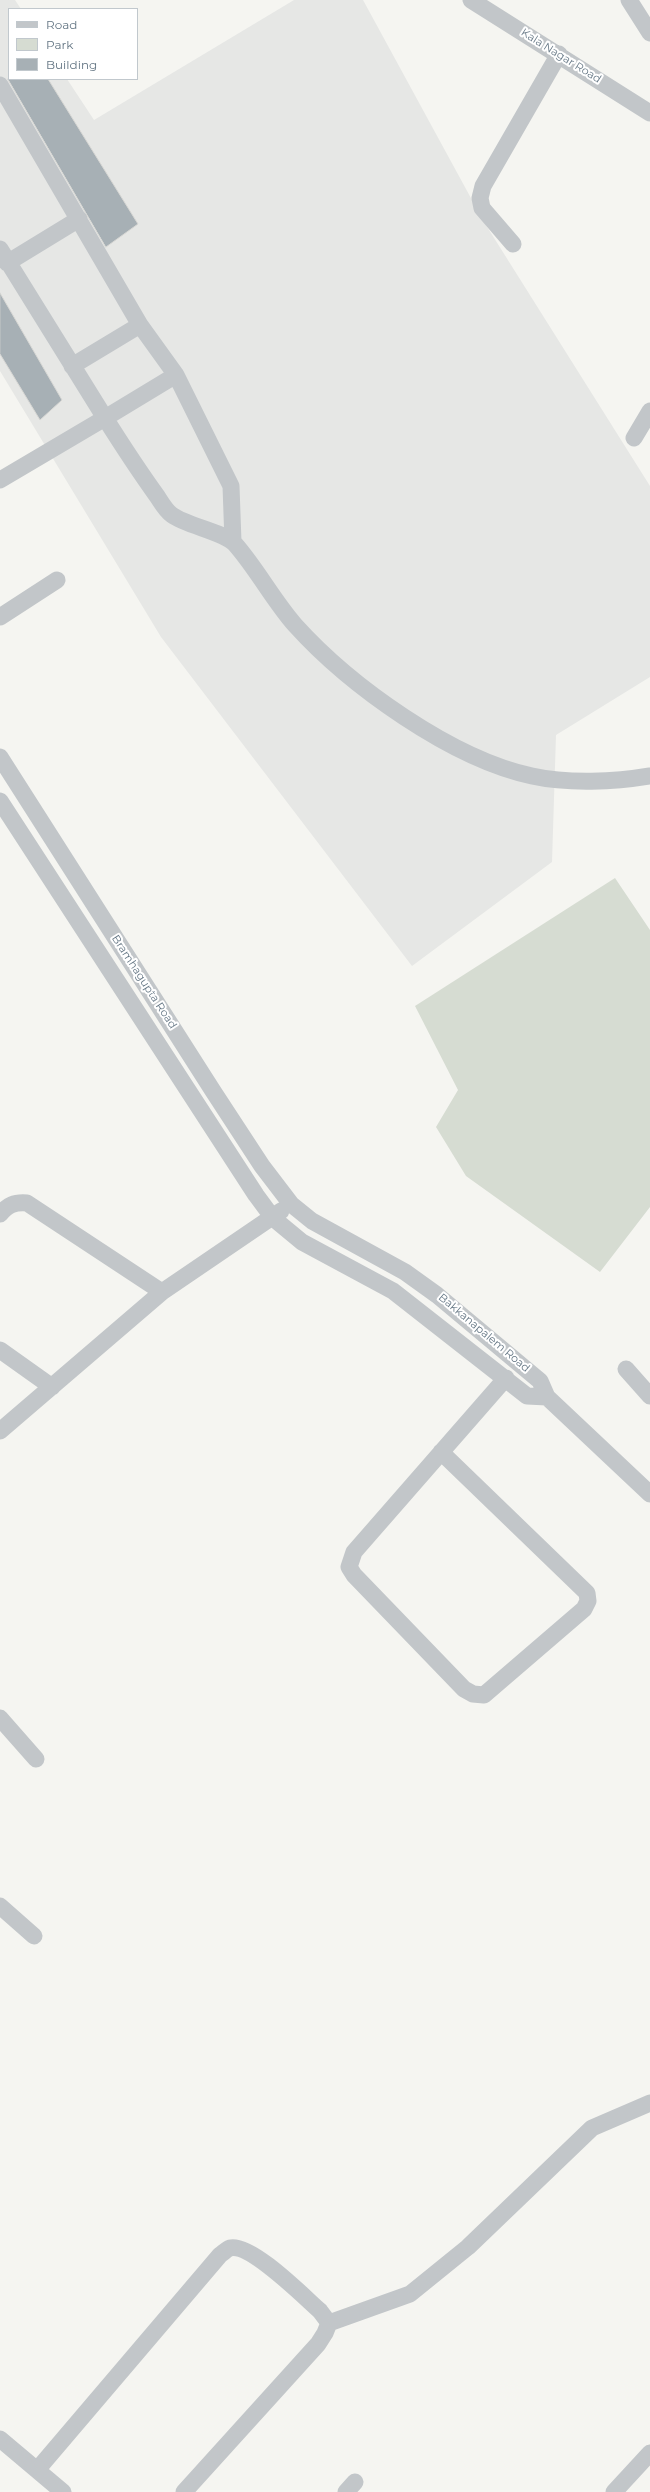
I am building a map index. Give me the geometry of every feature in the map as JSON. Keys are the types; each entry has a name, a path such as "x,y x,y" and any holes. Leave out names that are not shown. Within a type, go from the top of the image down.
{"street":[{"name":"Kala Nagar Road","path":"471,0 559,54 650,113"},
{"path":"629,0 650,33"},
{"path":"513,244 482,208 480,198 483,186 559,54"},
{"path":"0,85 140,325 176,375 231,486 233,542"},
{"path":"79,219 4,256 136,467 171,515 233,542 295,624 330,659 368,690 446,744 489,762 533,776 588,780 626,780 650,776"},
{"path":"72,366 140,325"},
{"path":"0,480 176,375"},
{"path":"634,438 650,411"},
{"path":"0,617 57,580"},
{"name":"Bramhagupta Road","path":"0,757 262,1166 291,1204"},
{"path":"0,801 195,1103 273,1218 302,1242 393,1291 506,1378 527,1396 547,1397"},
{"path":"0,1214 7,1205 17,1202 27,1203 162,1292"},
{"path":"0,1431 162,1292 273,1218 291,1204"},
{"name":"Bakkanapalem Road","path":"291,1204 312,1221 405,1272 437,1295 540,1381 547,1397 601,1445 650,1494"},
{"path":"0,1350 52,1387"},
{"path":"626,1369 650,1396"},
{"path":"442,1452 587,1593 588,1601 584,1609 484,1695 473,1694 464,1690 354,1575 349,1567 354,1552 506,1378"},
{"path":"0,1718 36,1759"},
{"path":"0,1906 34,1936"},
{"path":"328,2323 410,2294 468,2247 592,2128 650,2103"},
{"path":"37,2470 220,2254 230,2248 241,2249 254,2255 320,2311 328,2323"},
{"path":"184,2492 318,2344 325,2333 328,2323"},
{"path":"0,2439 63,2492"},
{"path":"614,2492 650,2453"}],"shaded area":[{"path":"0,0 15,0 20,8 8,8 8,80 68,80 94,120 294,0 363,0 484,222 650,486 650,677 556,735 552,862 412,966 161,637 0,371"}],"green space":[{"path":"615,878 650,930 650,1207 600,1272 466,1176 436,1127 458,1090 415,1006"}],"building":[{"path":"9,80 49,80 138,224 106,247"},
{"path":"0,293 62,400 40,420 0,354"}]}
